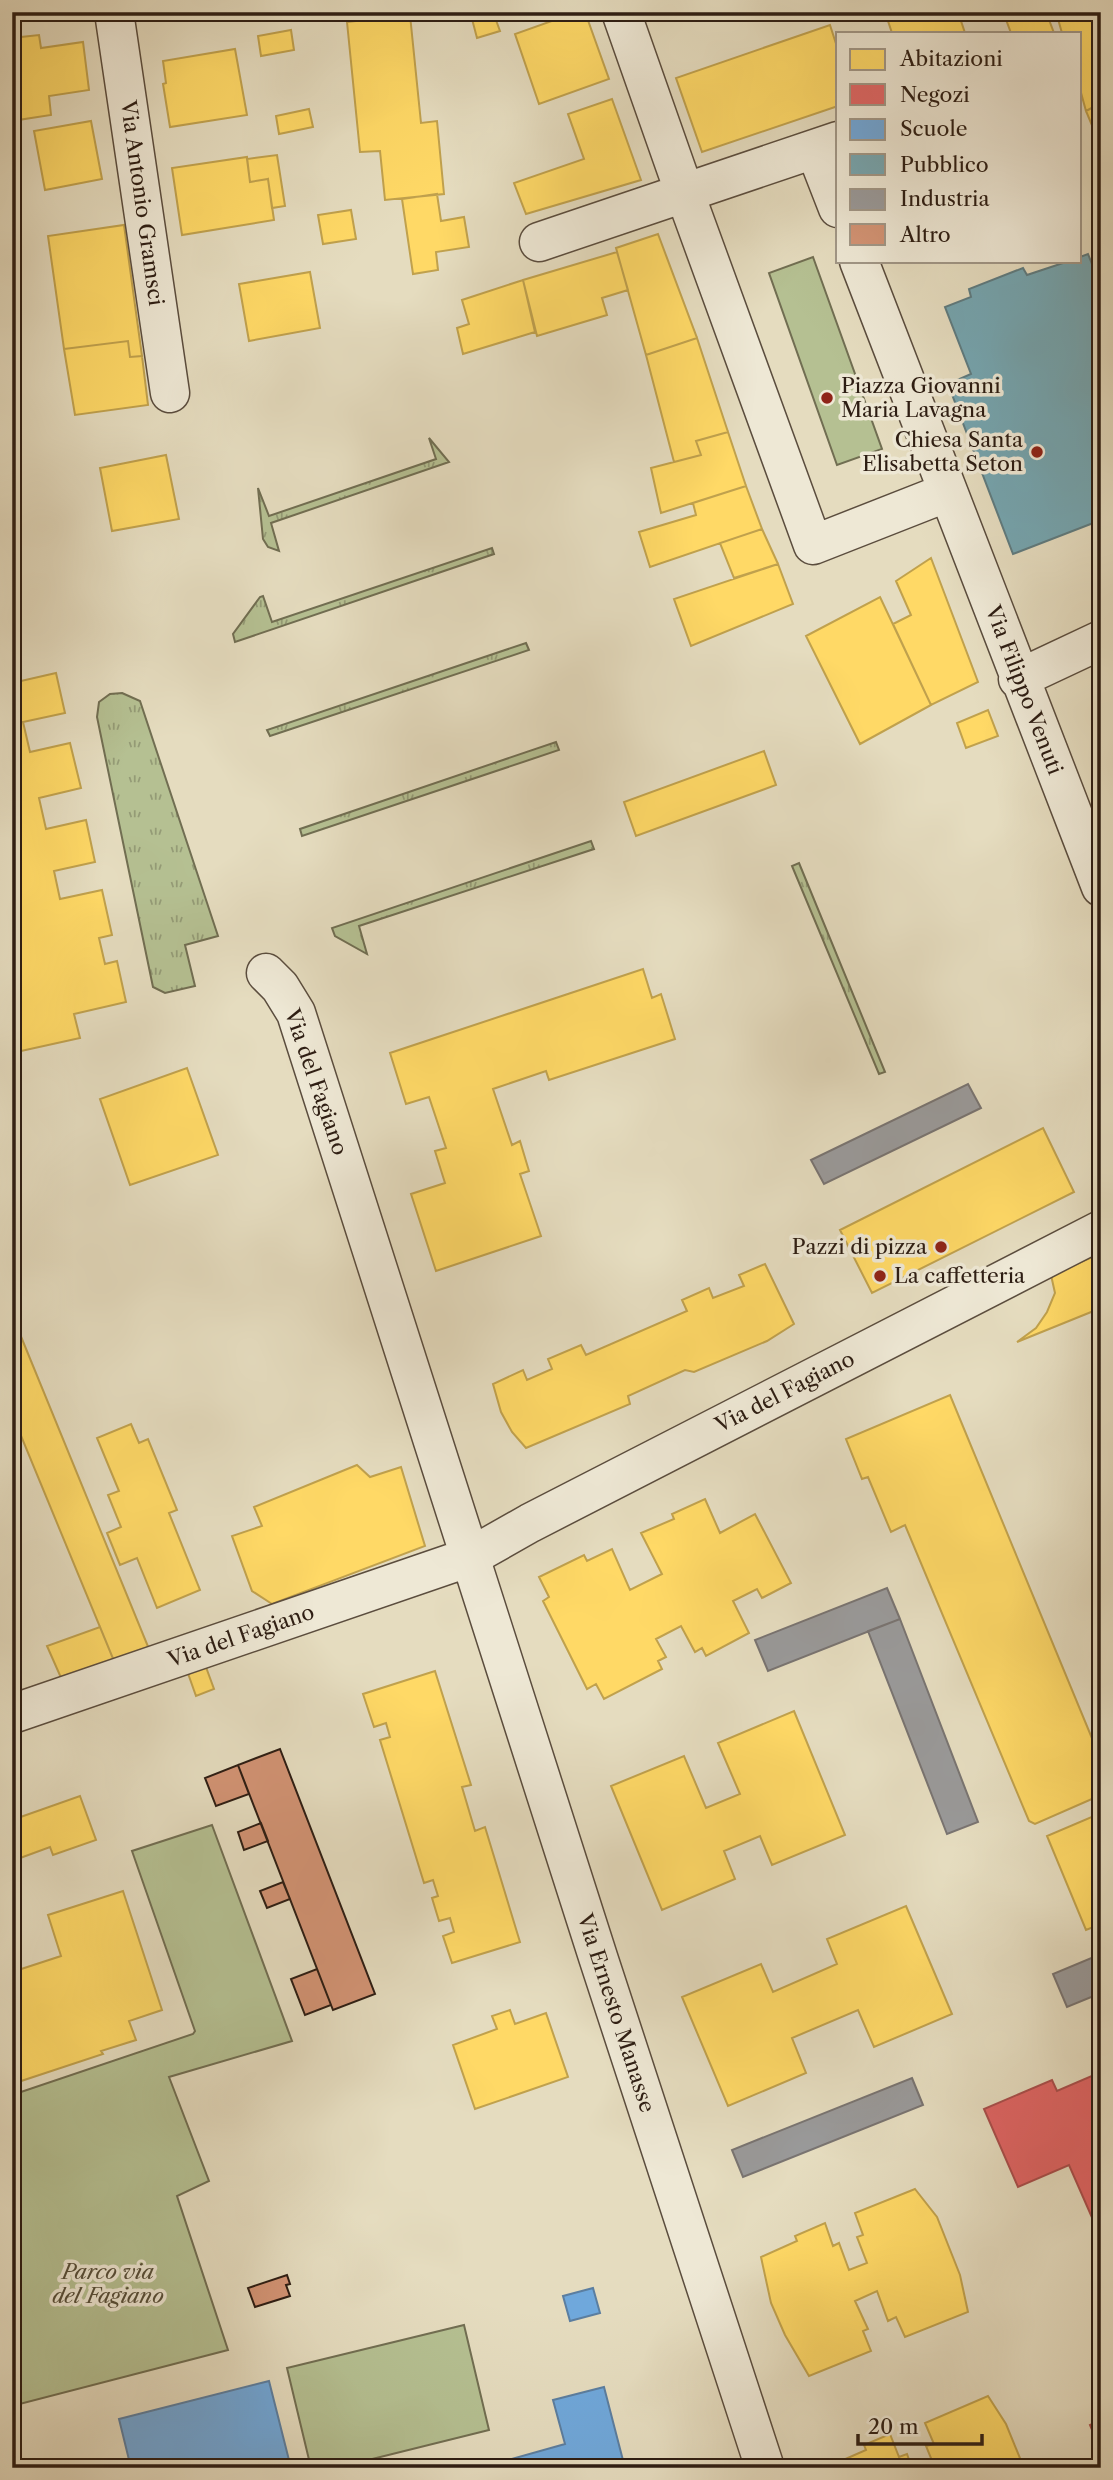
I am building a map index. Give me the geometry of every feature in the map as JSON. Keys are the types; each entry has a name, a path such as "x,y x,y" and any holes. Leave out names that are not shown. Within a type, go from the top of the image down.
{"street":[{"name":"Via Antonio Gramsci","path":"114,12 170,393"},
{"path":"621,12 813,545 948,492 859,262"},
{"path":"539,242 827,145 836,197"},
{"name":"Via Filippo Venuti","path":"948,492 1018,679 1101,887"},
{"path":"1018,679 1101,640"},
{"name":"Via del Fagiano","path":"266,974 280,987 296,1013 470,1557"},
{"name":"Via del Fagiano","path":"12,1714 470,1557 1101,1230"},
{"name":"Via Ernesto Manasse","path":"470,1557 765,2468"}],"green space":[{"path":"813,257 882,449 837,465 769,273"},
{"path":"429,438 449,462 271,523 279,551 268,547 263,539 258,488 269,516 436,459"},
{"path":"492,548 494,554 235,642 233,634 260,597 263,596 272,622"},
{"path":"526,643 529,650 270,736 267,730"},
{"path":"122,693 140,701 218,936 185,945 195,986 165,993 153,987 97,717 99,702 110,694"},
{"path":"556,742 559,750 302,836 300,829"},
{"path":"591,841 594,849 359,926 367,954 335,936 332,928"},
{"path":"799,863 885,1072 879,1074 792,866"},
{"name":"Parco via del Fagiano","path":"212,1825 292,2041 169,2077 209,2181 177,2196 228,2350 12,2406 12,2095 193,2034 195,2031 132,1851"},
{"path":"464,2325 489,2430 336,2468 311,2468 287,2368"}],"building: Abitazioni":[{"path":"493,12 500,31 477,38 472,19"},
{"path":"577,12 585,12 609,79 539,104 515,34"},
{"path":"885,12 958,12 965,32 892,32"},
{"path":"991,12 1046,12 1054,32 1011,32 1005,17 994,20"},
{"path":"1056,12 1090,12 1093,22 1101,17 1101,103 1086,111 1082,96 1082,32 1062,32"},
{"path":"410,15 421,123 437,121 444,194 385,200 380,151 360,152 347,22"},
{"path":"830,25 836,44 836,107 702,152 676,78"},
{"path":"291,30 294,50 261,56 258,36"},
{"path":"39,35 41,48 83,42 89,90 49,96 51,115 18,120 12,81 12,38"},
{"path":"235,49 247,115 170,127 163,84 166,83 163,61"},
{"path":"612,99 641,180 526,214 514,183 584,159 568,114"},
{"path":"1101,103 1101,147 1086,111"},
{"path":"309,109 313,127 279,134 276,116"},
{"path":"91,121 102,179 45,190 34,131"},
{"path":"277,155 285,206 272,208 268,179 250,182 247,159"},
{"path":"247,157 250,182 268,179 274,220 182,235 172,168"},
{"path":"437,194 441,221 464,217 469,247 436,252 438,270 413,274 402,199"},
{"path":"351,210 356,239 323,244 318,215"},
{"path":"124,225 142,356 130,357 128,341 64,349 48,236"},
{"path":"658,234 697,338 646,355 616,248"},
{"path":"617,252 628,290 602,298 607,315 537,336 523,280"},
{"path":"310,272 320,328 249,341 239,284"},
{"path":"523,280 535,332 463,354 457,328 469,324 462,300"},
{"path":"697,338 728,432 696,441 701,455 674,462 646,355"},
{"path":"128,341 130,357 142,356 148,405 75,415 64,349"},
{"path":"12,432 19,484 12,485"},
{"path":"728,432 746,486 661,513 651,468 701,455 696,441"},
{"path":"166,455 179,519 112,531 100,468"},
{"path":"746,486 762,529 650,567 639,532 696,515 693,503"},
{"path":"762,529 778,564 734,578 720,543"},
{"path":"931,558 978,682 931,705 893,624 911,615 896,581"},
{"path":"778,564 793,604 691,646 674,599"},
{"path":"880,597 931,705 860,744 806,636"},
{"path":"56,673 65,713 23,722 30,752 70,743 81,788 39,798 46,829 86,820 95,862 54,871 60,899 102,890 112,935 99,938 105,964 117,961 126,1002 74,1014 80,1038 12,1053 12,683"},
{"path":"988,710 998,736 966,748 957,723"},
{"path":"764,751 776,785 636,836 624,802"},
{"path":"643,969 652,998 661,994 675,1039 549,1080 546,1071 493,1089 512,1145 520,1141 529,1171 520,1174 541,1236 436,1271 411,1194 445,1183 435,1151 446,1148 429,1097 406,1104 390,1053"},
{"path":"187,1068 218,1155 130,1185 100,1099"},
{"path":"1043,1128 1074,1192 872,1293 840,1230"},
{"path":"1097,1255 1101,1265 1101,1308 1017,1342 1036,1328 1047,1312 1055,1293 1051,1275"},
{"path":"765,1264 794,1324 767,1341 694,1372 685,1370 628,1396 630,1404 526,1448 512,1432 501,1412 493,1384 523,1370 527,1380 552,1369 548,1359 581,1345 586,1355 687,1311 682,1300 709,1288 713,1298 744,1286 739,1275"},
{"path":"13,1317 149,1649 114,1661 12,1414"},
{"path":"950,1395 1101,1760 1101,1795 1035,1824 1029,1821 905,1525 891,1532 868,1477 862,1479 846,1439"},
{"path":"131,1424 139,1443 148,1439 177,1510 169,1513 200,1590 157,1608 137,1558 120,1565 107,1533 121,1527 108,1495 119,1491 97,1438"},
{"path":"357,1465 370,1477 401,1467 425,1546 272,1604 252,1591 232,1536 262,1526 254,1507"},
{"path":"705,1499 720,1533 755,1514 791,1583 762,1598 757,1589 733,1601 749,1633 706,1656 702,1648 695,1652 681,1626 656,1639 666,1657 658,1661 662,1669 604,1699 596,1684 587,1689 543,1601 549,1597 539,1577 584,1555 587,1561 612,1549 630,1590 662,1574 641,1533 674,1519 672,1514"},
{"path":"100,1627 114,1661 62,1680 47,1646"},
{"path":"203,1659 214,1689 196,1696 185,1665"},
{"path":"435,1671 471,1785 462,1787 475,1831 485,1827 520,1942 452,1963 443,1936 454,1932 450,1918 439,1921 432,1898 438,1896 433,1880 424,1883 380,1740 390,1737 386,1723 374,1727 363,1694"},
{"path":"794,1711 845,1835 772,1865 760,1836 724,1851 735,1879 662,1910 611,1786 684,1756 706,1808 740,1794 718,1743"},
{"path":"80,1796 96,1840 53,1855 50,1847 12,1861 12,1820"},
{"path":"1101,1813 1101,1924 1086,1930 1047,1836"},
{"path":"123,1891 162,2010 129,2021 136,2040 101,2051 103,2054 12,2084 12,1972 61,1956 48,1915"},
{"path":"906,1906 952,2014 874,2047 858,2010 792,2038 806,2073 728,2106 682,1997 761,1964 773,1992 837,1964 827,1939"},
{"path":"510,2010 515,2024 546,2013 568,2077 475,2109 453,2045 497,2029 492,2016"},
{"path":"915,2189 937,2217 960,2275 968,2312 905,2337 896,2317 888,2321 877,2291 855,2301 868,2329 863,2331 871,2351 809,2376 785,2335 771,2303 761,2257 797,2241 795,2236 825,2223 833,2246 839,2243 849,2270 867,2263 857,2237 863,2235 855,2213"},
{"path":"988,2396 1006,2424 1024,2468 935,2468 926,2446 934,2444 925,2423"},
{"path":"890,2434 899,2457 907,2454 912,2468 825,2468 866,2450 864,2445"}],"building: Negozi":[{"path":"1101,2072 1101,2238 1069,2165 1018,2187 984,2109 1052,2080 1057,2091"},
{"path":"1101,2420 1101,2451 1090,2425"}],"building: Scuole":[{"path":"593,2288 600,2313 570,2321 563,2296"},
{"path":"269,2381 291,2468 131,2468 119,2419"},
{"path":"604,2387 625,2468 495,2468 494,2464 565,2444 553,2400"}],"building: Pubblico":[{"name":"Chiesa Santa Elisabetta Seton","path":"1088,254 1101,287 1101,520 1013,554 948,384 971,374 945,307 971,297 969,289 1023,268 1027,275 1066,262 1082,262 1082,256"}],"building: Industria":[{"path":"968,1084 981,1108 824,1184 811,1160"},
{"path":"887,1588 900,1619 768,1671 755,1640"},
{"path":"900,1619 978,1822 947,1834 868,1631"},
{"path":"1101,1954 1101,1993 1067,2007 1053,1974"},
{"path":"912,2078 923,2105 743,2177 732,2150"}],"building: Altro":[{"path":"280,1749 375,1994 333,2010 238,1765"},
{"path":"238,1765 249,1794 216,1806 205,1778"},
{"path":"261,1823 268,1841 244,1850 238,1832"},
{"path":"283,1882 290,1899 267,1908 260,1891"},
{"path":"317,1969 331,2005 305,2015 291,1979"},
{"path":"287,2275 290,2284 286,2285 290,2296 255,2307 248,2288"}],"place":[{"name":"Piazza Giovanni Maria Lavagna","path":"827,398"},
{"name":"Chiesa Santa Elisabetta Seton","path":"1037,452"},
{"name":"Pazzi di pizza","path":"941,1247"},
{"name":"La caffetteria","path":"880,1276"}]}
